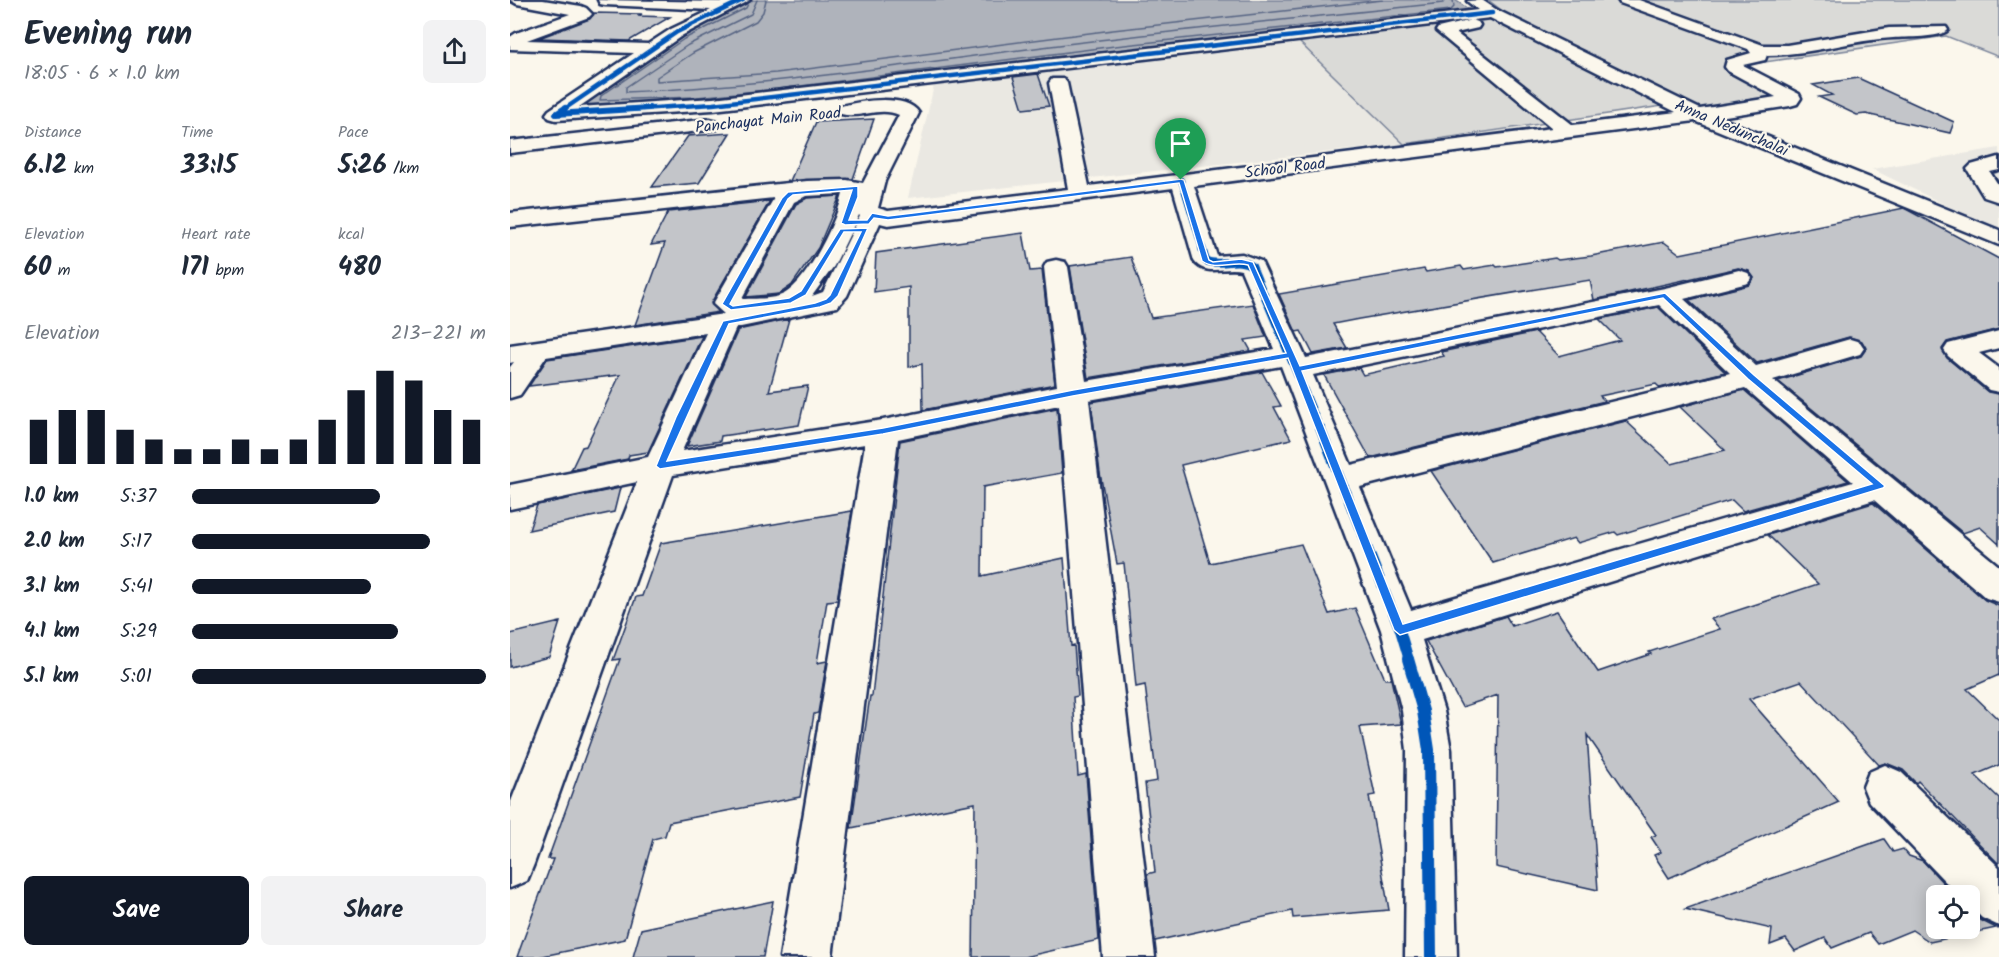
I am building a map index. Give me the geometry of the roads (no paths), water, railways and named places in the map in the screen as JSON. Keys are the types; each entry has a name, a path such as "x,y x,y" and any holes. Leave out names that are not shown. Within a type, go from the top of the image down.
{"street":[{"path":"517,0 584,12 581,16 522,36 511,44 652,40 676,32 737,3"},
{"name":"Anna Nedunchalai","path":"1473,0 1484,19 1697,115 1999,238"},
{"path":"1625,0 1746,42 1759,50 1787,50 1889,33 1940,30"},
{"path":"605,1 737,3"},
{"path":"556,114 713,104 1484,19"},
{"path":"1484,19 1444,31 1568,131"},
{"path":"549,27 595,29"},
{"path":"510,147 652,40"},
{"name":"School Road","path":"859,224 1080,193 1697,115 1790,100 1792,98 1788,94 1738,70 1733,64 1759,56 1759,50"},
{"path":"1058,83 1080,193"},
{"name":"Panchayat Main Road","path":"835,111 881,106 902,108 910,113 874,181 859,224"},
{"name":"Panchayat Main Road","path":"510,147 730,123"},
{"path":"1999,163 1978,169 1992,192 1999,195"},
{"path":"1181,180 1206,261 1212,264 1241,261 1251,264 1294,362 1400,630 1423,711 1429,750 1431,957"},
{"path":"510,220 874,181"},
{"path":"510,388 523,352 725,322 828,301 834,296 859,224 855,188 791,193 785,198 726,304 731,308 778,303 791,300 803,293 859,224"},
{"path":"1056,267 1073,393 1129,957"},
{"path":"510,496 660,466 883,431 1073,393 1294,362 1665,296 1739,279"},
{"path":"1665,296 1751,377 1999,587"},
{"path":"510,864 660,466 680,417 725,322"},
{"path":"1999,339 1958,350 1999,383"},
{"path":"1340,480 1751,377 1851,348"},
{"path":"806,957 883,431"},
{"path":"1400,630 1880,486"},
{"path":"1885,787 1999,901"}],"water":[{"path":"748,0 1455,0 1468,9 1464,14 1245,37 778,95 571,109 681,33"}]}
